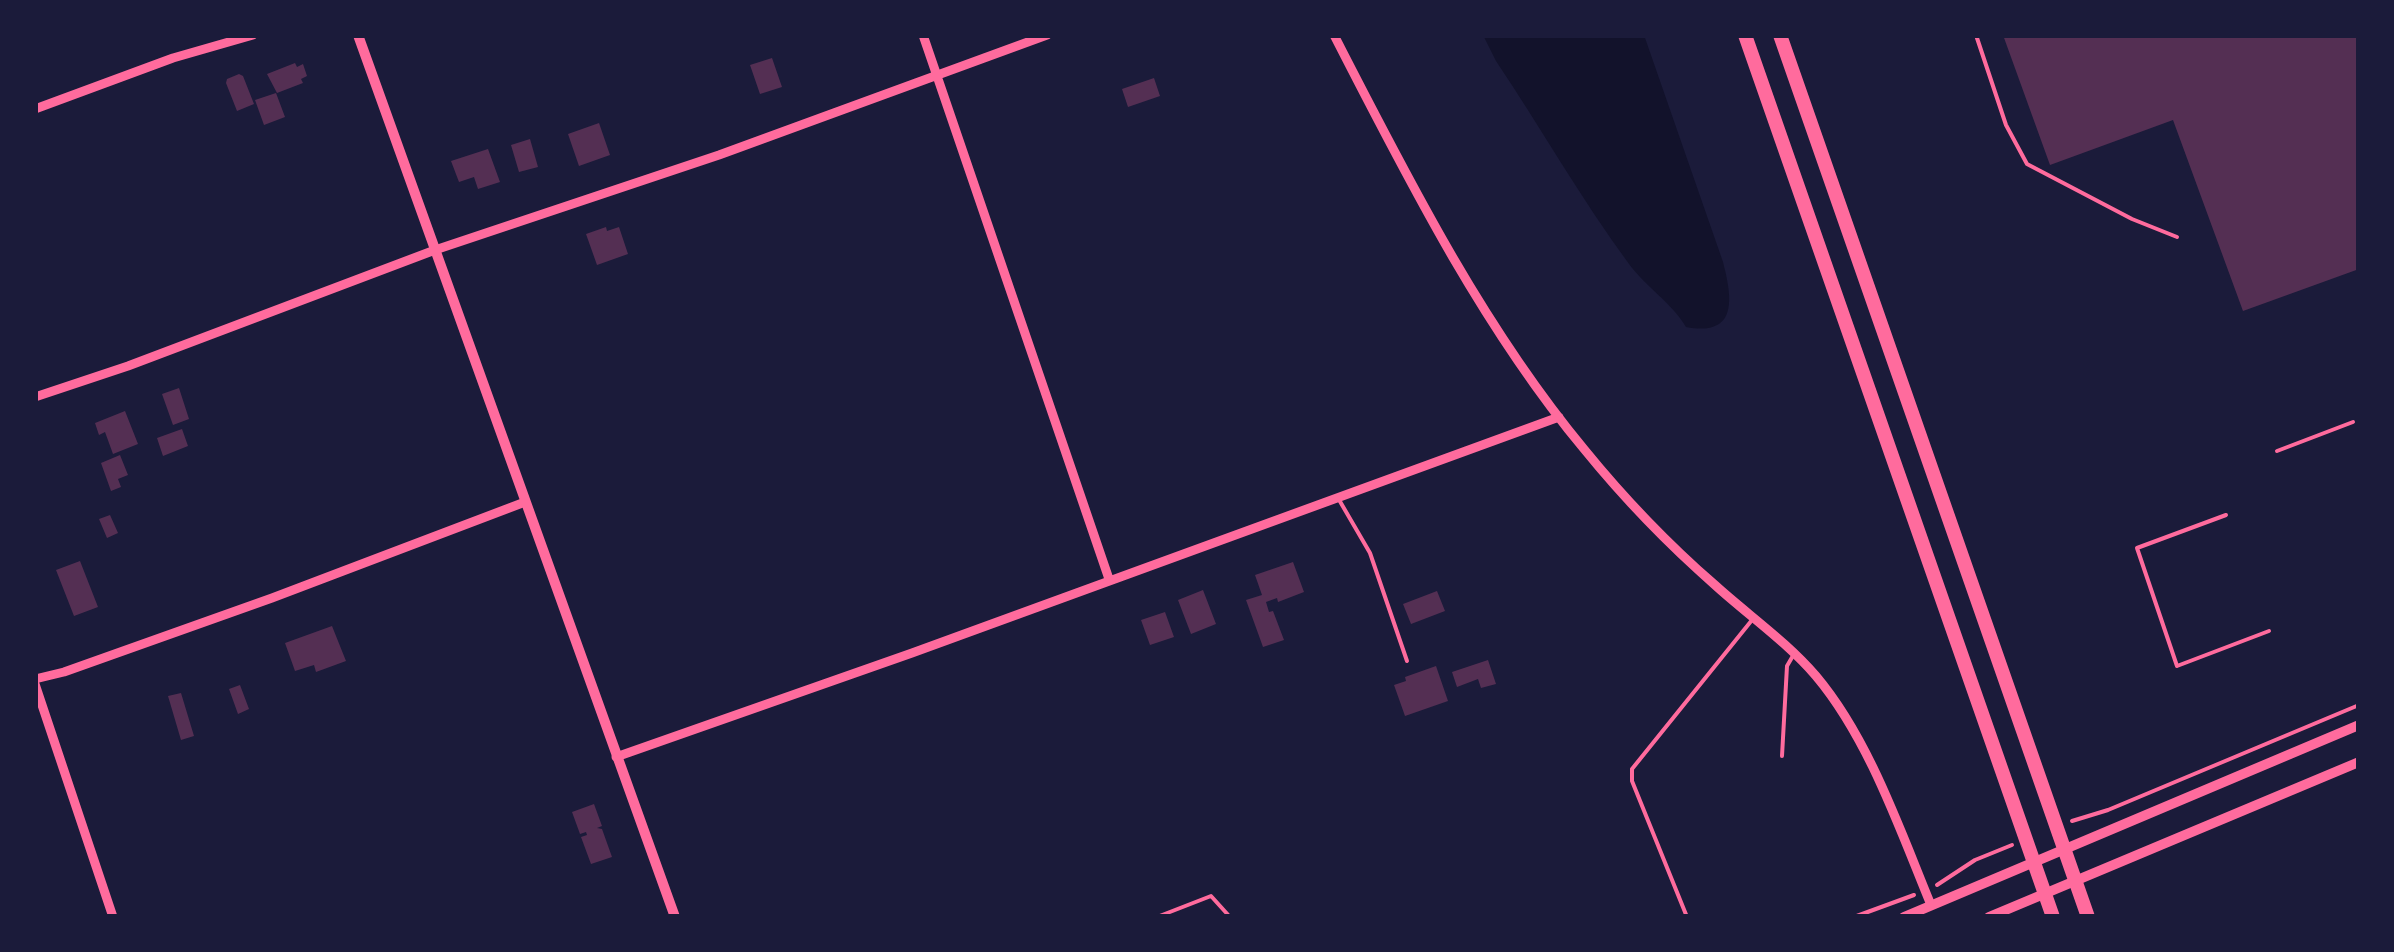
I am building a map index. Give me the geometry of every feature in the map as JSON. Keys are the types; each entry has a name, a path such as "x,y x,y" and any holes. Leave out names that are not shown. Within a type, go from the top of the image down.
{"highway":[{"path":"1745,35 2053,917"},
{"path":"1780,35 2088,917"}],"street":[{"path":"35,110 174,58 252,35"},
{"path":"358,35 675,917"},
{"path":"924,35 1110,579"},
{"path":"35,397 145,360 434,250 718,155 1047,35"},
{"path":"1334,35 1442,236 1558,417 1650,522 1794,654 1840,707 1858,739 1930,905"},
{"path":"616,757 1558,417"},
{"path":"113,917 35,682 525,502"},
{"path":"1904,917 2359,725"},
{"path":"1990,917 2359,762"}],"lane":[{"path":"1976,35 2006,125 2027,164 2132,220 2177,238"},
{"path":"2277,450 2353,422"},
{"path":"1338,498 1370,554 1407,661"},
{"path":"2226,515 2137,548 2177,666 2269,631"},
{"path":"1687,917 1632,781 1632,768 1753,618"},
{"path":"1782,756 1787,666 1794,654"},
{"path":"1158,917 1211,896 1230,917"}],"path":[{"path":"2090,814 2108,810 2359,705"}],"shaded area":[{"path":"1483,35 1644,35 1723,262 1729,301 1723,320 1703,329 1686,327 1636,272 1578,189"}],"building":[{"path":"2003,35 2359,35 2359,269 2243,311 2173,120 2050,165"},
{"path":"772,58 782,87 760,94 750,65"},
{"path":"295,63 297,67 303,64 307,76 301,79 303,83 277,93 267,74"},
{"path":"239,74 254,104 237,111 226,83"},
{"path":"1154,78 1160,96 1128,107 1122,89"},
{"path":"276,93 285,117 264,125 255,100"},
{"path":"599,123 610,155 579,166 568,134"},
{"path":"530,139 538,167 519,172 511,145"},
{"path":"488,149 500,182 478,189 474,177 459,182 451,161"},
{"path":"606,227 607,231 619,227 628,254 597,265 586,234"},
{"path":"179,388 189,419 173,425 162,394"},
{"path":"125,411 138,444 113,454 105,432 99,435 95,423"},
{"path":"182,429 188,446 163,456 157,438"},
{"path":"120,455 128,475 118,479 121,487 111,491 101,463"},
{"path":"110,515 118,533 107,538 99,519"},
{"path":"80,561 98,607 74,616 56,570"},
{"path":"1293,562 1304,592 1278,602 1277,598 1266,602 1284,640 1263,647 1246,600 1262,595 1255,575"},
{"path":"1203,590 1216,624 1191,634 1178,600"},
{"path":"1437,591 1445,611 1411,624 1403,604"},
{"path":"1165,612 1174,637 1150,645 1141,620"},
{"path":"332,626 346,661 316,672 314,665 295,671 285,643"},
{"path":"1488,660 1496,684 1481,688 1478,679 1457,687 1452,672"},
{"path":"1436,666 1448,701 1405,716 1394,685"},
{"path":"240,685 249,709 238,714 229,689"},
{"path":"181,693 194,736 181,740 168,696"},
{"path":"594,804 602,826 597,828 602,829 612,857 591,864 581,837 586,832 580,834 572,812"}]}
